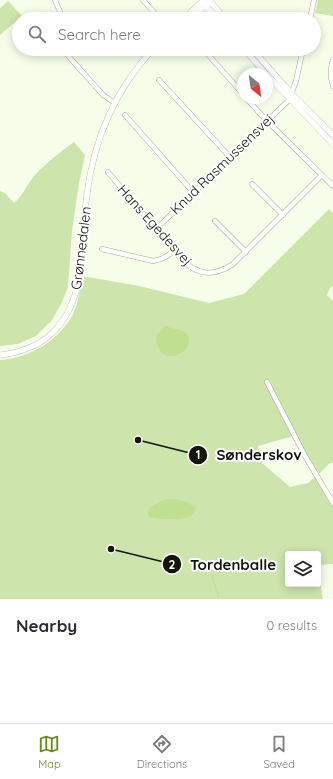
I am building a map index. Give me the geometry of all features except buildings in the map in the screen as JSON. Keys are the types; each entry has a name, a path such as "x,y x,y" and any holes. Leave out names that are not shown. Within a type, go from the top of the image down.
{"street":[{"path":"55,0 60,12"},
{"path":"143,0 154,12"},
{"path":"311,12 314,0"},
{"path":"192,12 205,2"},
{"path":"196,12 205,2"},
{"path":"205,2 213,12"},
{"path":"205,2 217,12"},
{"path":"68,56 103,95 114,103"},
{"name":"Grønnedalen","path":"0,356 27,350 46,339 62,322 73,302 79,276 86,201 91,170 101,134 114,103 127,81 147,56"},
{"path":"209,56 237,87"},
{"path":"250,56 260,68"},
{"path":"258,56 291,93 333,136"},
{"path":"289,100 296,81 301,56"},
{"path":"333,60 330,75 333,86"},
{"path":"159,80 229,156"},
{"path":"273,83 333,144"},
{"name":"Knud Rasmussensvej","path":"156,229 266,120 289,100"},
{"path":"251,104 333,186"},
{"path":"125,115 193,192"},
{"name":"Hans Egedesvej","path":"108,172 190,267 197,271 206,273 215,273 232,265 322,175"},
{"path":"252,184 282,215"},
{"path":"215,221 246,252"},
{"path":"102,249 153,261 159,261 174,250"},
{"path":"267,382 305,456 333,503"}],"shaded area":[{"path":"318,0 333,0 333,16 321,14 321,12 315,12"},
{"path":"8,1 18,12 12,12 12,25 0,35 0,8"},
{"path":"74,142 85,155 72,231 68,287 52,320 36,336 18,344 0,346 0,191 5,193 14,203 20,197 32,178 53,158"},
{"path":"329,209 333,213 333,286 330,288 327,295 333,301 333,463 330,463 315,478 330,503 333,502 333,564 321,565 321,551 285,551 285,587 321,587 323,599 0,599 0,360 34,351 54,338 62,330 75,310 82,276 139,286 209,303 244,294","holes":["293,436 315,477 308,483 290,487 262,463 258,446"]},
{"path":"166,326 182,331 189,337 189,343 186,348 175,356 168,356 162,352 156,341 157,336"},
{"path":"166,499 187,503 195,507 194,512 190,516 176,519 149,517 148,513 150,507"}],"waterway":[{"path":"211,565 213,579 219,599"}],"place":[{"name":"Sønderskov","path":"138,440"},
{"name":"Tordenballe","path":"111,549"}]}
